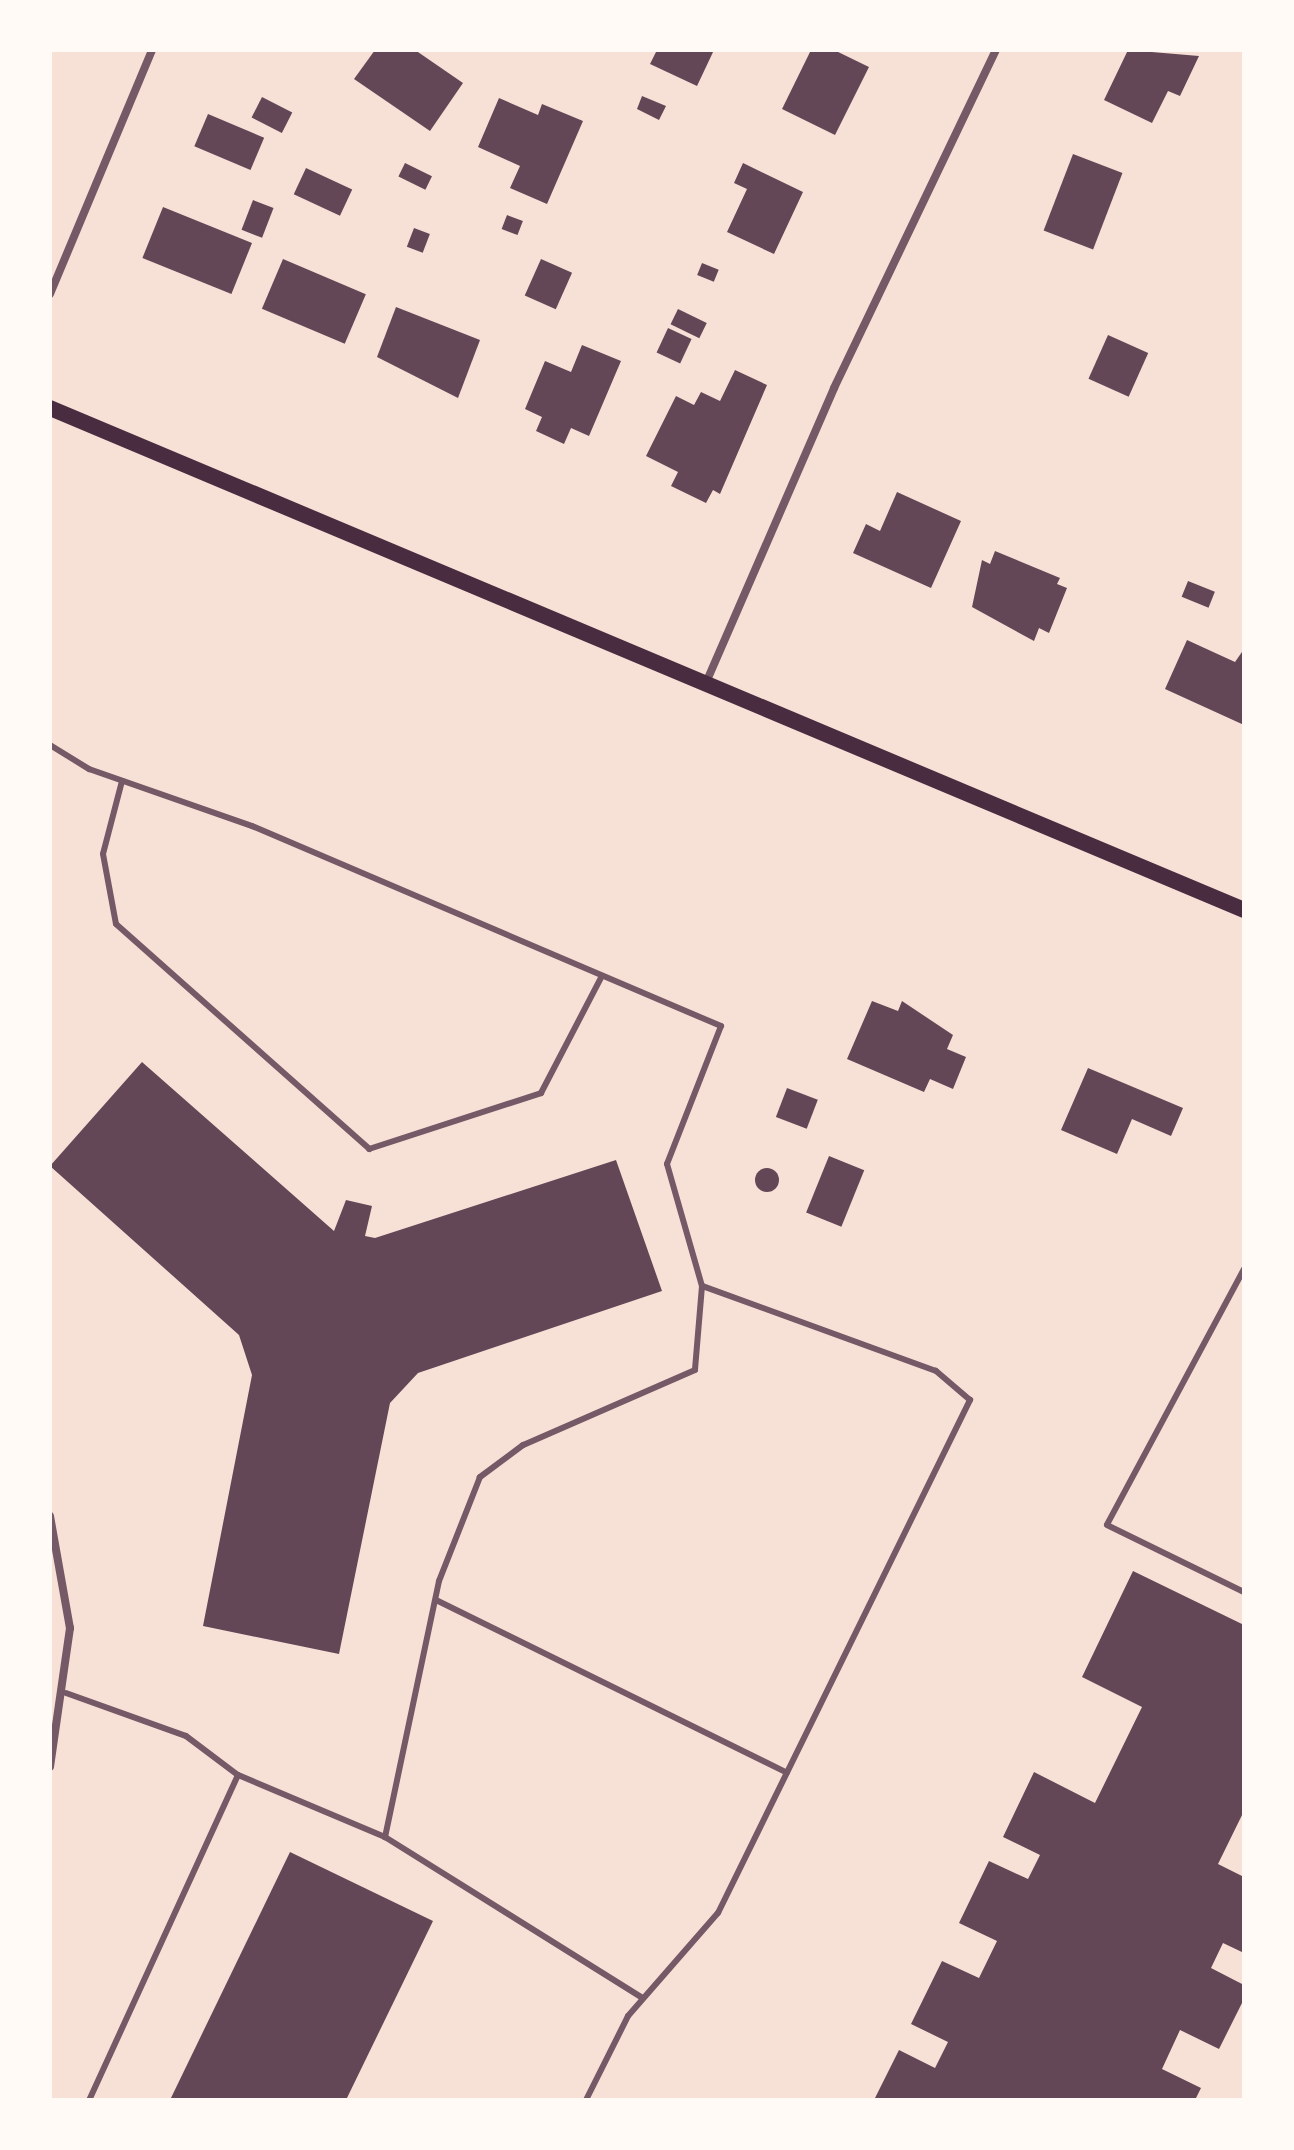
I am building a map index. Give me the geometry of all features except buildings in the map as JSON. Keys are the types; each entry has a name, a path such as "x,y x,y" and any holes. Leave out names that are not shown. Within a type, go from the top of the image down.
{"main road":[{"path":"50,408 1244,910"}],"street":[{"path":"50,294 152,50"},
{"path":"705,685 834,388 996,50"},
{"path":"50,1516 70,1628 66,1693 50,1767"}],"lane":[{"path":"50,745 122,781 252,826 721,1026 667,1164 702,1286 695,1370 523,1445 480,1477 436,1600 385,1837"},
{"path":"122,781 103,854 116,924 369,1149 541,1093 602,976"},
{"path":"1244,1269 1107,1525 1244,1592"},
{"path":"586,2100 643,1998 718,1913 970,1400 936,1371 702,1286"},
{"path":"436,1600 787,1773"},
{"path":"66,1693 186,1736 238,1775 385,1837 643,1998"},
{"path":"89,2100 238,1775"}]}
